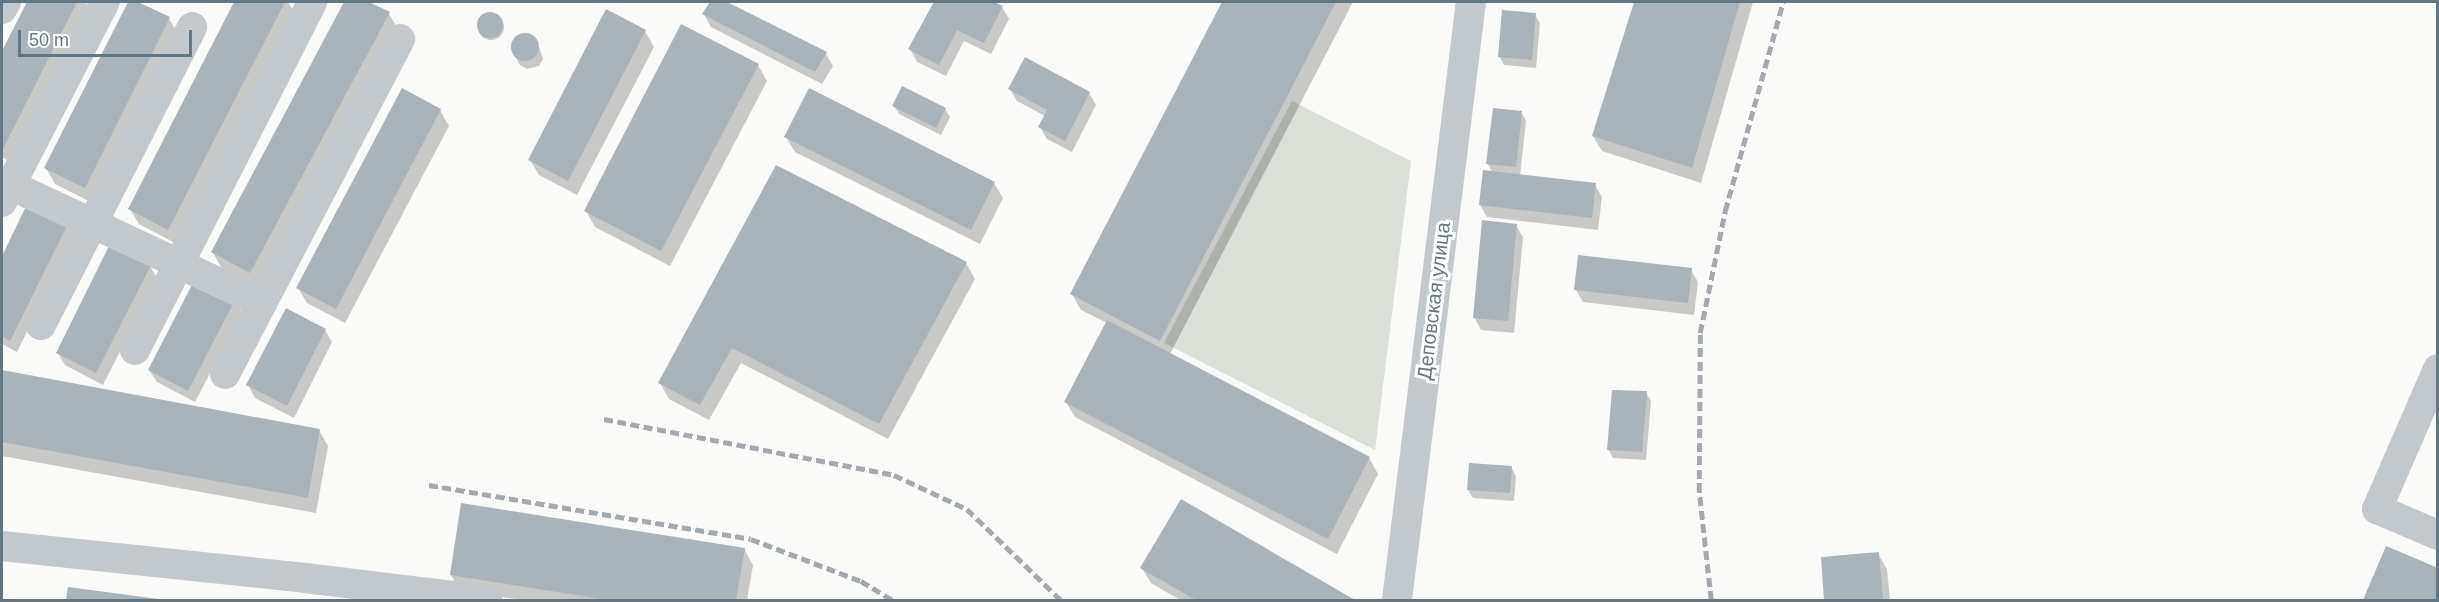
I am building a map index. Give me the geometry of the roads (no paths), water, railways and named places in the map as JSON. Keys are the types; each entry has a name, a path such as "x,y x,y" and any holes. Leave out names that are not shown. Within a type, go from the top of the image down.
{"street":[{"path":"2,9 6,2"},
{"path":"105,2 5,190 92,223 262,303"},
{"path":"135,350 312,2"},
{"name":"Деповская улица","path":"1397,600 1471,2"},
{"path":"41,326 192,27"},
{"path":"225,374 400,39"},
{"path":"2438,369 2377,509 2438,535"},
{"path":"2,546 488,600"}],"railway":[{"path":"1711,600 1699,492 1700,333 1725,211 1783,2"},
{"path":"604,419 894,475 967,509 1061,600"},
{"path":"429,485 751,539 861,581 893,600"}]}
